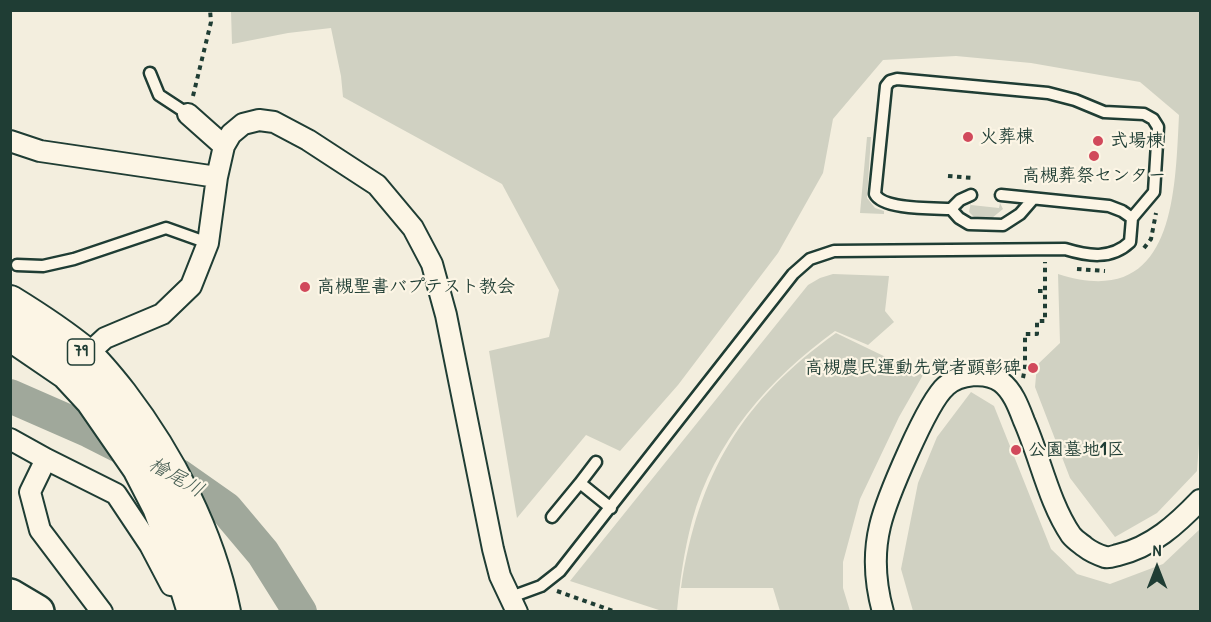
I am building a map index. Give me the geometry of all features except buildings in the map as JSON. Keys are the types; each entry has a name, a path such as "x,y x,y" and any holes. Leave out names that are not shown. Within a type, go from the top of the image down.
{"highway":[{"path":"10,596 37,612"}],"main road":[{"name":"79","path":"10,302 138,417 192,513 210,562 224,612"},
{"name":"79","path":"10,334 77,364 92,400 139,468 159,507 190,599"}],"street":[{"path":"188,114 224,147"},
{"path":"77,364 105,338 162,314 191,286 208,243 217,177 224,147 231,134 243,124 259,120 274,122 308,140 377,184 413,228 432,264 446,315 493,549 500,576 514,604"},
{"path":"10,141 40,151 217,177"},
{"path":"883,612 876,588 875,558 880,525 900,471 927,415 945,386 959,378 975,375 988,377 1001,382 1011,392 1030,435 1060,516 1073,537 1089,549 1107,558 1128,553 1155,541 1183,518 1200,500"},
{"path":"10,439 116,494 150,545 171,585 190,599"},
{"path":"46,459 30,492 40,530 102,612"}],"lane":[{"path":"150,73 159,95 188,114"},
{"path":"514,604 560,571 787,282 810,259 834,251 1065,249 1099,256 1118,252 1130,242 1132,218 1154,192 1158,127 1153,119 1144,114 1104,112 1075,100 1048,93 897,79 890,81 886,86 875,194 883,202 916,208 951,209 960,200 971,195"},
{"path":"1001,195 1109,206 1132,218"},
{"path":"951,209 958,218 969,224 1003,225 1020,214 1033,199"},
{"path":"17,265 43,266 74,259 166,228 208,243"},
{"path":"552,518 596,462"},
{"path":"580,483 611,508"}],"path":[{"path":"188,114 211,22 210,10"},
{"path":"948,176 973,178"},
{"path":"1025,368 1025,334 1037,334 1037,321 1045,321 1045,261 1054,261"},
{"path":"1038,291 1045,291"},
{"path":"564,594 616,612"}],"shaded area":[{"path":"231,11 1200,11 1200,430 1197,471 1157,513 1115,537 1070,478 1035,387 1037,365 1060,343 1058,274 1096,281 1125,276 1146,261 1160,239 1170,211 1175,179 1179,115 1140,82 1031,63 956,56 883,60 833,119 823,173 778,253 678,385 620,451 586,435 517,518 489,351 549,337 559,290 502,184 343,97 331,28 288,33 232,44"},
{"path":"867,137 871,137 867,198 875,208 884,211 884,214 860,213"},
{"path":"971,202 971,205 999,208 1000,203 1003,209 992,218 975,218 969,212"},
{"path":"833,274 889,276 885,311 894,322 868,345 835,331 788,370 747,414 714,464 702,492 687,544 677,611 662,611 570,581 808,285"},
{"path":"836,333 923,375 899,417 860,499 843,562 843,588 850,611 780,611 773,588 681,588 699,509 730,443 750,413 775,385"},
{"path":"971,392 994,406 1051,549 1077,574 1110,584 1163,564 1200,529 1200,611 913,611 901,569 918,483 937,437"}],"waterway":[{"name":"檜尾川","path":"10,396 90,431 179,476 226,509 263,553 300,612"}],"place":[{"name":"火葬棟","path":"968,137"},
{"name":"式場棟","path":"1098,141"},
{"name":"高槻葬祭センター","path":"1094,156"},
{"name":"高槻聖書バプテスト教会","path":"305,287"},
{"name":"高槻農民運動先覚者顕彰碑","path":"1033,368"},
{"name":"公園墓地1区","path":"1016,450"}]}
